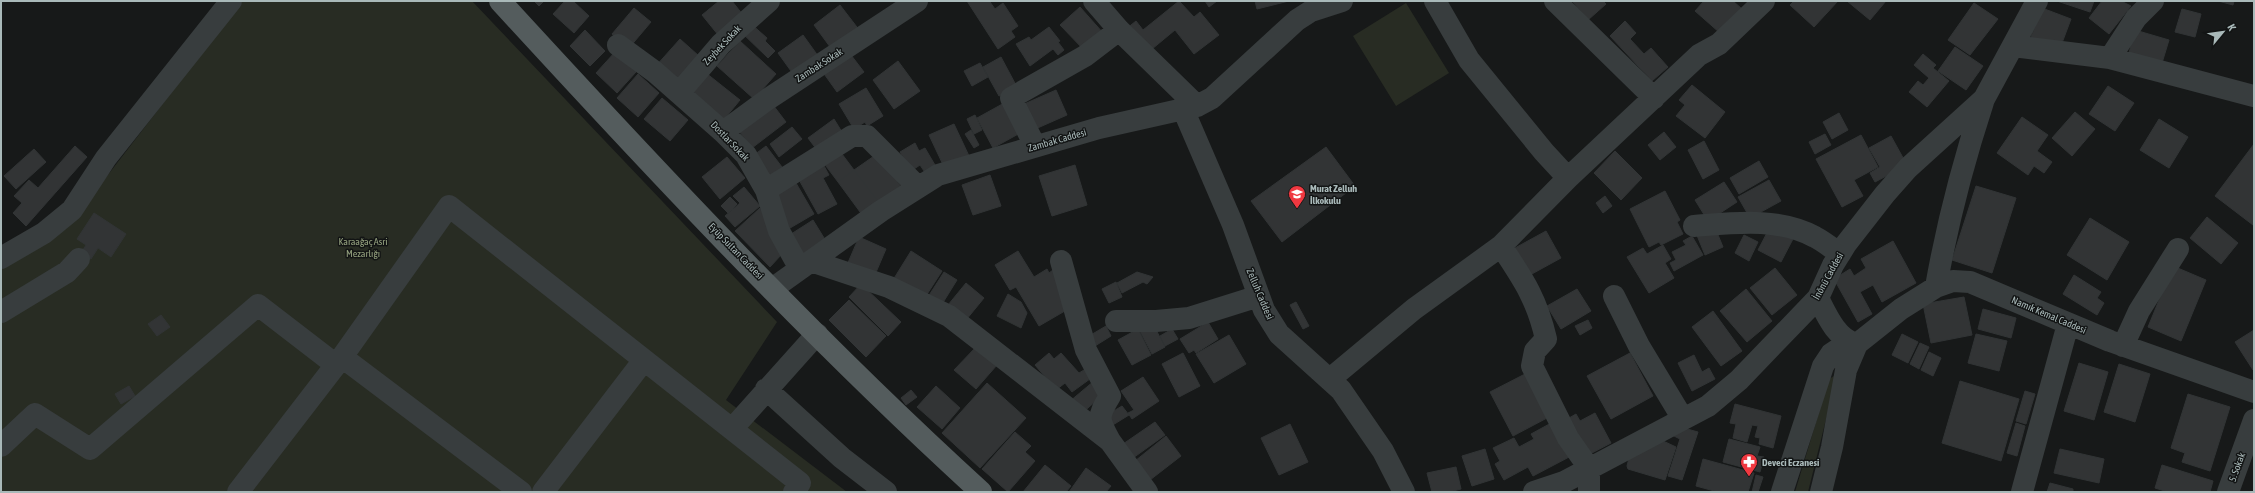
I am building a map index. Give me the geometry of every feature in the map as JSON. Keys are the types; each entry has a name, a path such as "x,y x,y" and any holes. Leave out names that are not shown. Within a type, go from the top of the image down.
{"main road":[{"name":"Eyüp Sultan Caddesi","path":"500,1 613,124 772,289 897,414 981,492"}],"street":[{"path":"1,258 49,229 72,210 106,158 231,1"},
{"name":"Zeybek Sokak","path":"679,93 721,44 769,1"},
{"name":"Zambak Sokak","path":"723,132 768,99 917,1"},
{"path":"1094,1 1190,107"},
{"name":"Zambak Caddesi","path":"772,289 918,186 951,170 1099,128 1190,107 1212,98 1297,20 1311,11 1342,1"},
{"path":"1435,1 1469,60 1544,152 1568,178"},
{"path":"1555,1 1654,98"},
{"path":"1330,379 1414,309 1501,246 1568,178 1699,55 1719,44 1764,1"},
{"name":"İnönü Caddesi","path":"1534,492 1564,482 1683,420 1708,406 1739,380 1818,298 1840,254 1885,194 1908,168 1984,99 2037,1"},
{"path":"2110,58 2136,18 2153,1"},
{"path":"1035,146 1012,98 1085,56 1119,30"},
{"name":"Dostlar Sokak","path":"618,45 679,93 723,132 746,155 766,190 779,231 806,265"},
{"path":"2013,46 2110,58 2254,96"},
{"path":"1936,287 1966,152 1984,99"},
{"name":"Zelluh Caddesi","path":"1190,107 1264,310 1279,334 1330,379 1341,390 1358,412 1383,451 1404,492"},
{"path":"766,190 852,136 867,136 918,186"},
{"path":"238,492 339,361 448,206 732,429 797,488"},
{"path":"1694,226 1734,223 1779,224 1814,236 1840,254"},
{"path":"1501,246 1529,288 1542,320 1546,339 1535,352 1532,366 1568,438 1589,468 1589,492"},
{"path":"2123,346 2139,311 2178,249"},
{"path":"1,312 67,272 79,259"},
{"path":"1061,261 1086,350 1110,396 1100,413 1102,426 1110,441 1147,492"},
{"path":"806,265 889,287 948,316 1110,441"},
{"name":"Namık Kemal Caddesi","path":"1782,492 1823,366 1831,354 1853,343 1901,309 1936,287 1953,281 1970,282 2123,346 2254,392"},
{"path":"1116,321 1156,321 1189,318 1259,296"},
{"path":"1614,296 1639,346 1683,420"},
{"path":"1818,298 1832,323 1853,343 1846,370 1832,447 1821,492"},
{"path":"1,446 35,414 90,449 258,305 339,361 521,492"},
{"path":"2022,492 2068,324"},
{"path":"732,429 766,389 817,334"},
{"path":"543,492 644,360"},
{"path":"766,389 842,458 886,492"},
{"name":"5. Sokak","path":"2228,492 2254,420"}],"green space":[{"name":"Karaağaç Asri Mezarlığı","path":"242,1 472,1 777,322 726,400 847,492 1,492 1,268 67,228"},
{"path":"1406,3 1449,73 1396,106 1353,36"},
{"path":"1834,376 1836,379 1808,492 1795,492 1829,379"}],"building":[{"path":"534,1 544,1 539,6"},
{"path":"565,1 573,1 589,16 574,33 553,14"},
{"path":"719,1 732,1 743,15 719,36 702,15"},
{"path":"967,1 992,1 990,2 995,9 1003,3 1018,26 1011,31 1015,37 998,49"},
{"path":"1179,1 1194,17 1200,12 1219,35 1194,54 1175,30 1146,54 1126,29 1136,21 1143,30"},
{"path":"1205,1 1217,1 1209,7"},
{"path":"1255,1 1289,1 1257,9"},
{"path":"1572,1 1603,1 1606,4 1588,20"},
{"path":"1704,1 1733,1 1742,9 1720,33 1695,11"},
{"path":"1794,1 1838,1 1814,27 1790,5"},
{"path":"1847,1 1886,1 1870,20"},
{"path":"2057,1 2094,1 2090,12"},
{"path":"2102,1 2121,1 2131,6 2109,34 2089,18"},
{"path":"2218,1 2234,1 2233,5"},
{"path":"1974,3 1998,19 1970,55 1948,40"},
{"path":"840,5 860,31 833,51 814,25"},
{"path":"1080,7 1104,34 1085,51 1060,25"},
{"path":"634,8 651,22 629,48 612,34"},
{"path":"2042,8 2071,19 2059,51 2030,39"},
{"path":"2182,9 2201,14 2195,37 2175,32"},
{"path":"1625,21 1636,33 1630,39 1644,54 1651,48 1668,67 1652,81 1610,36"},
{"path":"750,23 767,38 765,41 775,51 768,58 740,31"},
{"path":"1049,27 1060,41 1058,42 1064,50 1058,55 1053,49 1030,66 1016,44 1029,37 1031,40"},
{"path":"585,30 605,51 590,66 570,46"},
{"path":"2135,30 2169,40 2162,63 2129,53"},
{"path":"803,35 821,60 796,78 778,53"},
{"path":"680,39 699,56 675,84 655,67"},
{"path":"740,41 776,74 754,99 717,66"},
{"path":"1955,47 1983,66 1966,90 1938,71"},
{"path":"848,51 864,72 837,92 822,71"},
{"path":"615,52 636,72 617,93 596,73"},
{"path":"1923,54 1936,65 1933,68 1949,81 1927,107 1909,92 1918,81 1923,85 1929,78 1914,65"},
{"path":"1001,57 1017,87 999,96 983,67"},
{"path":"898,61 920,91 894,109 873,80"},
{"path":"980,63 988,77 972,86 964,71"},
{"path":"706,73 740,100 722,122 688,94"},
{"path":"638,74 659,93 638,117 617,98"},
{"path":"1692,85 1725,112 1705,138 1676,116 1685,105 1679,100"},
{"path":"2108,86 2134,103 2115,131 2089,114"},
{"path":"866,88 883,116 867,126 865,122 854,129 839,104"},
{"path":"1056,90 1067,115 1033,130 1022,105"},
{"path":"662,98 688,120 670,141 644,119"},
{"path":"770,101 786,122 752,148 736,127"},
{"path":"1006,102 1022,132 993,148 977,118"},
{"path":"2075,112 2095,129 2072,156 2052,138"},
{"path":"1839,113 1848,130 1832,139 1823,122"},
{"path":"975,115 982,130 974,134 967,119"},
{"path":"2022,117 2048,135 2037,151 2052,162 2044,173 2034,166 2028,175 1997,153"},
{"path":"834,119 842,132 817,150 808,138"},
{"path":"2159,119 2188,137 2169,168 2140,150"},
{"path":"954,124 970,158 945,169 929,135"},
{"path":"792,127 802,139 779,157 770,144"},
{"path":"971,130 979,145 974,148 965,134"},
{"path":"1664,132 1676,147 1660,160 1648,145"},
{"path":"1825,134 1831,145 1815,154 1809,142"},
{"path":"1861,135 1878,167 1854,180 1863,196 1842,207 1816,159"},
{"path":"1891,136 1907,165 1875,182 1870,173 1880,167 1869,148"},
{"path":"1704,141 1719,170 1703,179 1688,150"},
{"path":"915,143 919,151 925,148 935,165 924,171 920,165 911,171 900,152"},
{"path":"2254,144 2254,223 2253,225 2215,196"},
{"path":"75,146 87,157 26,226 13,213 22,203 14,196 29,180 38,188"},
{"path":"766,146 782,167 770,176 754,155"},
{"path":"1326,147 1355,186 1282,242 1251,201"},
{"path":"34,149 46,162 16,189 4,176"},
{"path":"839,150 854,170 838,182 823,162"},
{"path":"1615,151 1642,178 1621,200 1594,173"},
{"path":"877,154 902,188 880,204 854,170"},
{"path":"727,157 745,178 720,199 702,177"},
{"path":"1759,161 1768,177 1739,194 1730,178"},
{"path":"823,164 829,175 823,178 837,204 818,214 798,178"},
{"path":"1075,165 1087,205 1052,216 1039,176"},
{"path":"854,170 880,204 863,216 838,182"},
{"path":"990,175 1001,206 973,215 962,185"},
{"path":"1769,180 1781,201 1750,218 1738,197"},
{"path":"1724,182 1737,202 1708,221 1695,200"},
{"path":"796,183 814,214 785,231 777,194"},
{"path":"1976,186 2016,198 1992,273 1952,260"},
{"path":"744,187 760,206 735,227 725,216 740,203 733,196"},
{"path":"1665,191 1680,220 1677,222 1683,234 1661,245 1659,242 1649,247 1630,209"},
{"path":"1605,196 1612,206 1603,213 1596,203"},
{"path":"730,197 737,204 728,213 721,206"},
{"path":"760,208 782,254 770,267 735,231"},
{"path":"94,213 126,234 111,257 98,248 91,259 81,253 86,245 77,239"},
{"path":"2207,217 2238,243 2221,264 2190,238"},
{"path":"2090,218 2129,242 2107,280 2067,255"},
{"path":"813,220 829,246 804,261 788,236"},
{"path":"1770,227 1793,239 1781,262 1758,250"},
{"path":"1716,230 1723,247 1705,255 1696,233"},
{"path":"1546,231 1561,258 1530,275 1515,248"},
{"path":"1744,235 1758,242 1749,261 1735,253"},
{"path":"1692,236 1703,255 1674,271 1670,263 1676,260 1672,252 1686,245 1683,241"},
{"path":"859,237 886,249 874,277 847,265"},
{"path":"1893,241 1916,283 1882,302 1873,285 1860,292 1872,314 1858,322 1834,279 1850,269 1854,276 1866,268 1861,259"},
{"path":"1663,245 1671,259 1665,263 1674,278 1649,293 1627,257 1643,248 1647,254"},
{"path":"911,251 942,271 924,299 893,280"},
{"path":"1018,251 1034,277 1047,269 1049,273 1053,270 1070,308 1039,326 1016,287 1010,290 995,265"},
{"path":"2173,266 2206,280 2181,341 2148,327"},
{"path":"1775,268 1797,295 1772,315 1750,288"},
{"path":"944,272 957,280 939,309 926,300"},
{"path":"1137,272 1153,277 1147,284 1143,282 1122,293 1117,283"},
{"path":"2074,275 2101,292 2097,298 2104,303 2097,315 2063,294"},
{"path":"1116,282 1122,297 1109,303 1102,289"},
{"path":"966,283 984,298 966,320 948,305"},
{"path":"861,284 901,322 888,336 849,297"},
{"path":"1577,289 1591,311 1561,329 1547,306"},
{"path":"1746,289 1772,321 1747,342 1720,311"},
{"path":"1008,294 1021,302 1027,313 1021,328 997,316"},
{"path":"1964,297 1972,335 1931,343 1923,304"},
{"path":"849,300 886,336 866,357 829,320"},
{"path":"1296,302 1309,326 1303,329 1290,305"},
{"path":"1983,309 2016,318 2011,338 1978,329"},
{"path":"1713,311 1742,351 1721,366 1692,327"},
{"path":"161,315 170,327 157,336 148,324"},
{"path":"1588,320 1592,328 1580,335 1575,326"},
{"path":"1208,322 1218,339 1196,353 1194,350 1189,353 1180,339"},
{"path":"1153,324 1165,347 1152,354 1140,331"},
{"path":"1106,326 1111,336 1095,346 1089,336"},
{"path":"1138,329 1151,355 1132,365 1118,340"},
{"path":"1172,329 1178,339 1165,346 1160,336"},
{"path":"2254,330 2254,369 2253,370 2235,342"},
{"path":"1902,334 1918,342 1908,363 1892,355"},
{"path":"1976,334 2007,341 1999,371 1968,363"},
{"path":"1229,335 1246,364 1214,383 1196,354"},
{"path":"1920,343 1929,347 1919,369 1910,364"},
{"path":"976,347 997,365 976,389 954,370"},
{"path":"1929,352 1941,358 1933,376 1921,370"},
{"path":"1049,353 1054,359 1061,353 1079,373 1089,367 1094,376 1072,392 1065,383 1056,390 1035,365"},
{"path":"1183,353 1200,386 1179,397 1162,364"},
{"path":"1630,353 1653,396 1611,419 1587,376"},
{"path":"1694,355 1702,372 1709,368 1715,379 1692,391 1678,363"},
{"path":"2079,363 2108,372 2094,420 2064,411"},
{"path":"2119,364 2150,374 2135,422 2104,412"},
{"path":"1525,374 1547,418 1513,436 1490,392"},
{"path":"1143,377 1159,401 1132,419 1128,413 1134,410 1121,391"},
{"path":"1094,381 1105,393 1081,414 1069,402"},
{"path":"1960,381 2019,399 2001,461 1942,443"},
{"path":"987,383 1026,418 980,468 942,433"},
{"path":"129,386 135,396 121,404 115,394"},
{"path":"936,386 960,408 942,429 917,407"},
{"path":"911,390 917,397 906,405 901,398"},
{"path":"2025,391 2035,394 2026,424 2016,421"},
{"path":"2188,394 2230,407 2210,471 2182,462 2185,453 2171,448"},
{"path":"1735,404 1781,416 1773,448 1759,444 1760,438 1755,437 1758,426 1752,425 1747,442 1733,438 1736,424 1730,423"},
{"path":"1122,406 1129,415 1108,428 1102,418"},
{"path":"1595,413 1611,443 1588,455 1569,418 1576,414 1580,421"},
{"path":"1155,422 1165,435 1133,458 1123,444"},
{"path":"1553,422 1571,456 1533,476 1528,467 1504,480 1495,464 1500,461 1493,448 1514,438 1519,447 1534,439 1531,434"},
{"path":"2016,423 2025,426 2017,456 2007,453"},
{"path":"1290,424 1308,462 1279,475 1261,438"},
{"path":"1680,427 1698,432 1682,480 1668,476 1680,439 1670,434"},
{"path":"1015,432 1031,446 1025,452 1035,461 1008,492 982,469"},
{"path":"1166,436 1181,456 1150,480 1135,461"},
{"path":"1729,439 1760,447 1757,456 1764,457 1760,472 1723,462"},
{"path":"1661,440 1676,447 1665,480 1628,469 1627,466 1629,458"},
{"path":"1485,449 1494,479 1472,486 1462,456"},
{"path":"2060,449 2104,459 2099,483 2054,473"},
{"path":"1703,459 1754,473 1748,492 1718,492 1696,486"},
{"path":"1045,465 1071,486 1066,492 1023,492"},
{"path":"2162,465 2213,481 2210,492 2168,492 2155,488"},
{"path":"1456,467 1461,489 1449,492 1432,492 1427,473"},
{"path":"1086,468 1111,486 1106,492 1069,492"},
{"path":"1756,475 1763,477 1758,492 1752,492"},
{"path":"2050,483 2073,489 2073,492 2047,492"}],"place":[{"name":"Murat Zelluh İlkokulu","path":"1297,209"},
{"name":"Deveci Eczanesi","path":"1749,477"}]}
